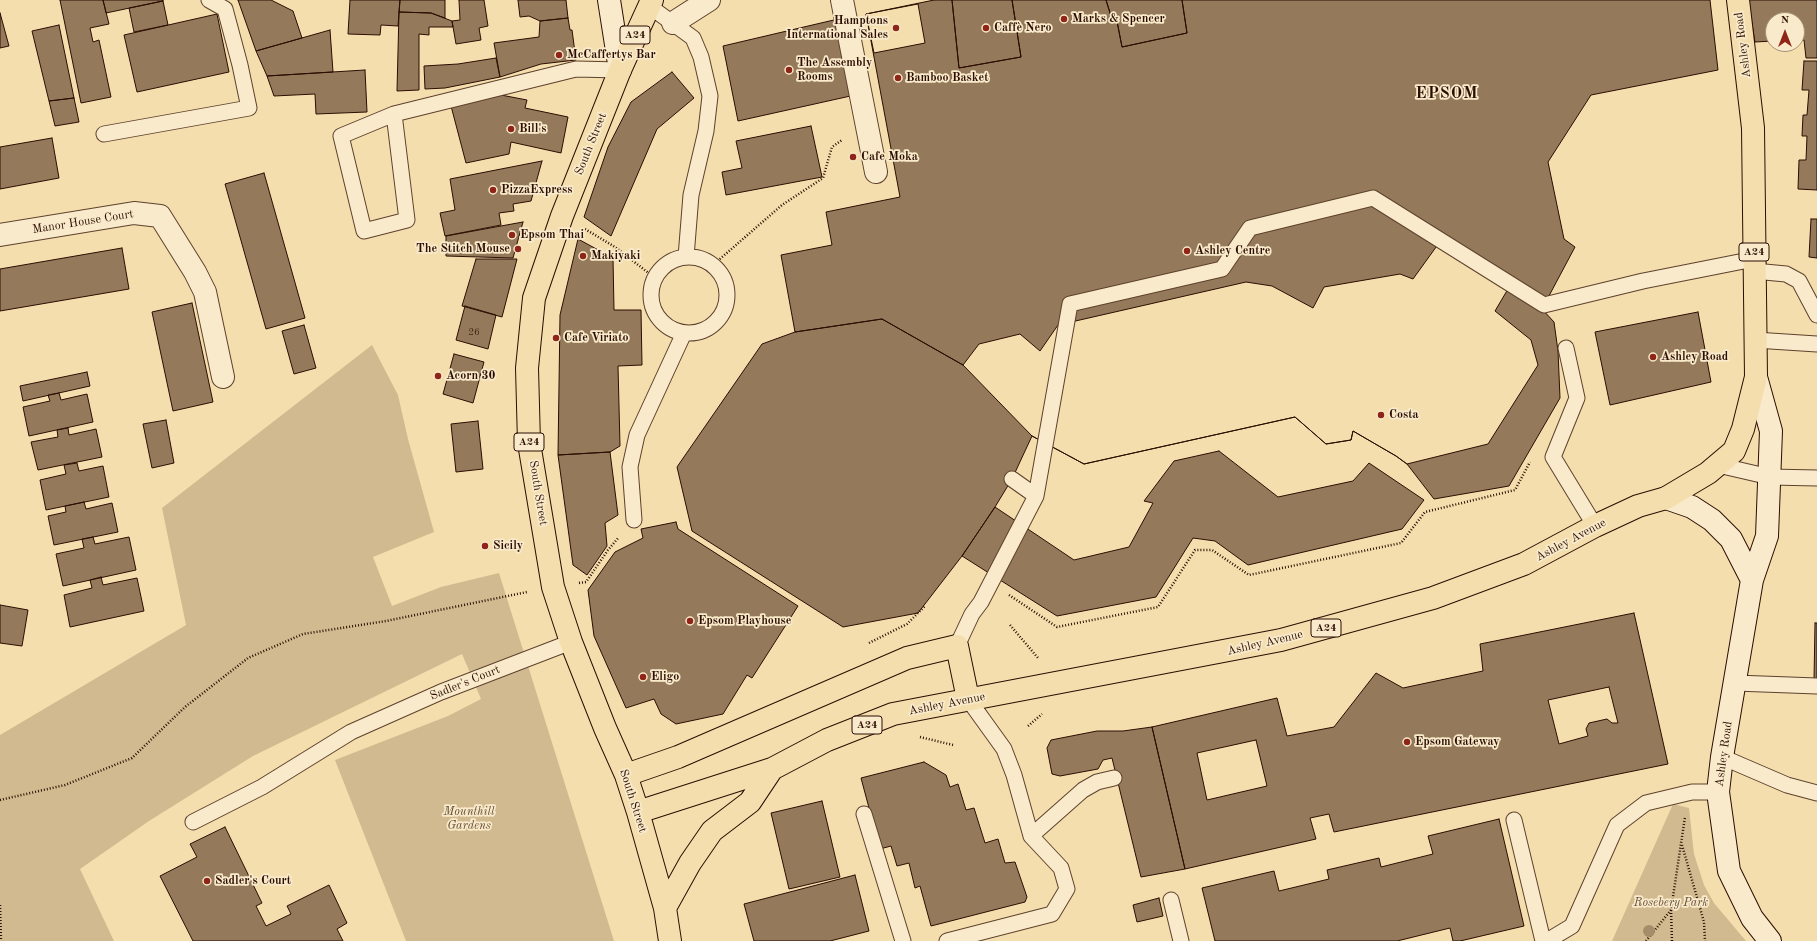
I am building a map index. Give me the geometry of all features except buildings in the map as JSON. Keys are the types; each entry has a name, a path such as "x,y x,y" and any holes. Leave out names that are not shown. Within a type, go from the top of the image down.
{"highway":[{"name":"Ashley Road","path":"1738,0 1753,128 1756,377 1743,429"},
{"name":"South Street","path":"651,3 620,70 562,216 534,298 527,368 530,443 553,587 571,642 605,728 626,775 665,908 670,941"},
{"name":"Ashley Avenue","path":"638,812 772,769 827,740 893,714 968,699 1122,672 1281,640 1433,598 1524,564 1595,526 1638,506 1666,498 1718,466 1734,450 1743,429"},
{"path":"626,775 678,757 907,658 957,646 968,699"},
{"name":"Ashley Avenue","path":"665,908 690,863 712,831 750,802 772,769"}],"main road":[{"path":"608,0 620,70"},
{"path":"673,23 709,0"},
{"path":"842,0 876,172"},
{"name":"Manor House Court","path":"0,235 134,213 160,216 195,272 205,292 223,377"},
{"name":"Ashley Road","path":"1756,377 1771,431 1767,536 1752,580 1722,757 1718,792 1729,871 1752,918 1770,941"},
{"path":"1666,498 1692,507 1712,520 1731,539 1752,580"}],"lane":[{"path":"104,134 249,108 240,65 225,9 209,0"},
{"path":"651,3 673,23 693,38 701,57 710,96 706,131 691,195 686,257"},
{"path":"394,114 407,220 364,231 342,136 394,114 576,69 620,70"},
{"path":"957,646 972,614 991,583 1036,496 1070,304 1222,269 1250,228 1373,198 1544,305 1643,280 1754,265 1786,274 1799,281 1817,315"},
{"path":"686,257 705,260 713,265 721,274 726,286 727,298 724,310 718,320 708,328 697,332 684,333 673,329 663,322 656,313 652,302 652,290 655,278 662,268 673,261 686,257"},
{"path":"634,520 630,468 637,435 684,333"},
{"path":"1755,340 1817,344"},
{"path":"1566,348 1577,398 1554,457 1595,526"},
{"path":"1718,466 1770,477 1817,478"},
{"path":"1012,479 1036,496"},
{"name":"Sadler's Court","path":"194,822 262,787 351,732 441,692 571,642"},
{"path":"1735,683 1817,686"},
{"path":"947,941 1052,914 1067,889 1061,868 1031,836 1014,775 1004,749 968,699"},
{"path":"1722,757 1787,785 1817,793"},
{"path":"1031,836 1083,790 1097,782 1114,778"},
{"path":"1547,941 1572,926 1617,825 1646,804 1692,792 1718,792"},
{"path":"864,814 903,941"},
{"path":"1514,820 1543,941"},
{"path":"1171,900 1181,941"}],"path":[{"path":"713,265 782,205 823,178 832,147 866,120"},
{"path":"562,216 615,247 655,278"},
{"path":"991,583 1057,626 1158,607 1195,550 1212,550 1249,575 1401,543 1424,512 1515,490 1533,456"},
{"path":"0,800 65,784 132,758 185,707 248,658 303,634 386,620 553,587 586,582 608,550 634,520"},
{"path":"1010,625 1038,658"},
{"path":"1028,726 1043,713"},
{"path":"918,737 953,745"},
{"path":"1672,941 1671,910 1685,816"},
{"path":"1682,844 1704,922 1705,941"},
{"path":"0,905 1,941"},
{"path":"1646,941 1671,910"}],"green space":[{"name":"Mounthill Gardens","path":"372,345 398,395 408,439 434,532 373,557 392,606 441,587 499,573 614,941 406,941 335,760 448,716 481,699 462,654 253,756 149,821 80,869 114,941 0,941 0,735 186,625 162,508"},
{"name":"Rosebery Park","path":"1673,804 1689,808 1694,854 1704,885 1714,903 1746,941 1612,941"}],"place":[{"name":"Marks & Spencer","path":"1064,19"},
{"name":"Hamptons International Sales","path":"896,28"},
{"name":"Caffè Nero","path":"986,28"},
{"name":"McCaffertys Bar","path":"559,55"},
{"name":"The Assembly Rooms","path":"789,70"},
{"name":"Bamboo Basket","path":"898,78"},
{"name":"Bill's","path":"511,129"},
{"name":"Cafe Moka","path":"853,157"},
{"name":"PizzaExpress","path":"493,190"},
{"name":"Epsom Thai","path":"512,235"},
{"name":"The Stitch Mouse","path":"518,249"},
{"name":"Ashley Centre","path":"1187,251"},
{"name":"Makiyaki","path":"583,256"},
{"name":"Cafe Viriato","path":"556,338"},
{"name":"Ashley Road","path":"1653,357"},
{"name":"Acorn 30","path":"438,376"},
{"name":"Costa","path":"1381,415"},
{"name":"Sicily","path":"485,546"},
{"name":"Epsom Playhouse","path":"690,621"},
{"name":"Eligo","path":"643,677"},
{"name":"Epsom Gateway","path":"1407,742"},
{"name":"Sadler's Court","path":"207,881"}],"district":[{"name":"EPSOM","path":"1447,94"}]}
